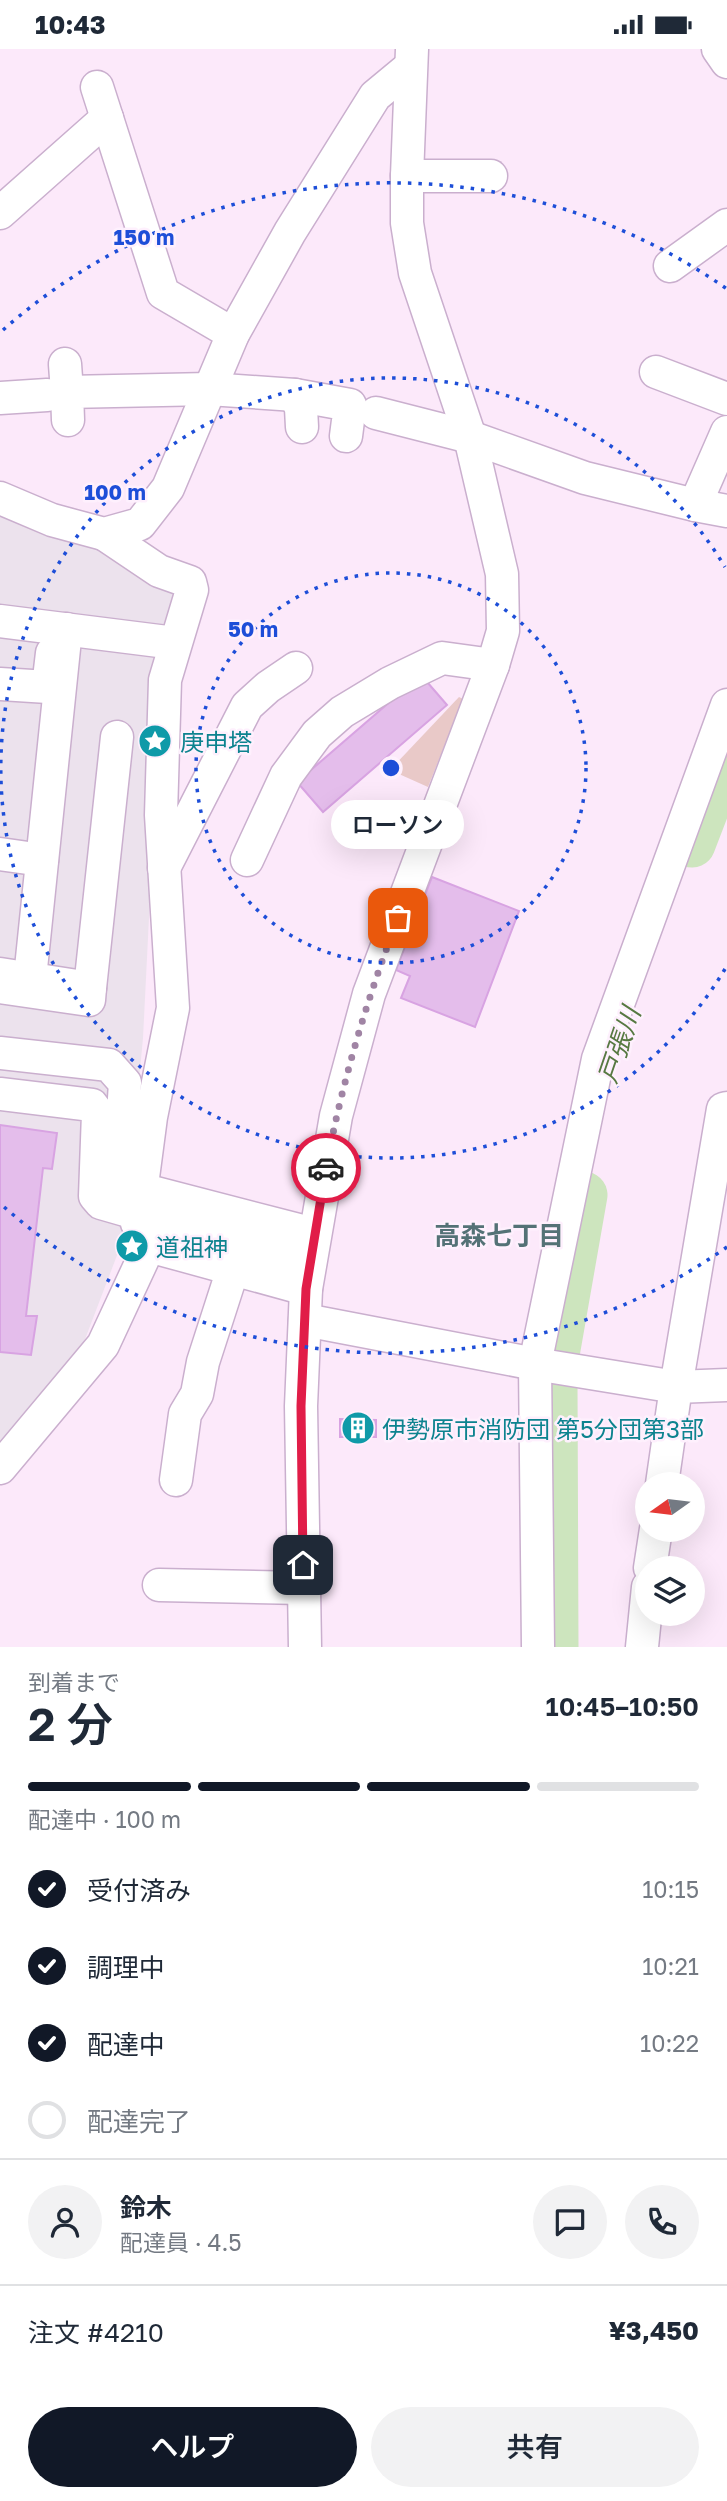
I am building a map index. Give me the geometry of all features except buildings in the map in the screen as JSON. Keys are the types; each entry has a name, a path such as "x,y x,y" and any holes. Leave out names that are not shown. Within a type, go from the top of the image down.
{"street":[{"path":"718,49 727,62"},
{"path":"304,1647 301,1406 305,1320 310,1262 336,1117 369,994 493,665 503,631 502,574 470,437 415,273 407,223 411,58"},
{"path":"104,534 140,524 168,488 246,308 375,96 411,58"},
{"path":"97,87 163,293 233,334"},
{"path":"0,213 107,118"},
{"path":"407,176 491,176"},
{"path":"670,266 727,225"},
{"path":"656,372 727,398"},
{"path":"0,398 62,393 209,389 295,395 350,405 346,436"},
{"path":"295,395 301,408 302,427"},
{"path":"376,413 470,437 585,478 727,511"},
{"path":"695,505 727,432"},
{"path":"0,498 52,520 104,534 159,571 190,582 192,590 165,680 161,815 173,1008 151,1117 137,1223 144,1230 149,1246 103,1345 0,1468"},
{"path":"0,621 175,643"},
{"path":"0,684 48,687 60,628"},
{"path":"60,628 43,860 15,976 90,988"},
{"path":"247,860 286,776 317,734 342,712 390,683 443,658 493,665"},
{"path":"163,869 247,706 268,687 296,668"},
{"path":"538,1647 535,1364 597,1059 727,705"},
{"path":"0,987 89,1000 117,737"},
{"path":"0,854 43,860"},
{"path":"0,1053 109,1065 120,1074 125,1083 119,1174 121,1184 140,1202"},
{"path":"0,1094 92,1105 98,1113 95,1196 101,1203 140,1202 310,1262"},
{"path":"664,1472 726,1101"},
{"path":"149,1246 233,1269 310,1262"},
{"path":"176,1480 185,1414 197,1394 203,1362 233,1269"},
{"path":"305,1320 535,1364 676,1387 727,1385"},
{"path":"159,1585 303,1588"},
{"path":"642,1647 644,1626"}],"shaded area":[{"path":"0,512 100,544 182,593 161,677 143,1038 124,1237 79,1355 0,1454"},
{"path":"459,697 463,699 428,787 390,770"}],"waterway":[{"name":"戸張川","path":"692,844 727,753"},
{"name":"戸張川","path":"557,1349 584,1195"},
{"name":"戸張川","path":"554,1381 555,1647"}],"way so far":[{"path":"326,1168 336,1117 369,994 398,918"}],"place":[{"name":"庚申塔","path":"155,741"},
{"name":"ローソン","path":"398,918"},
{"name":"道祖神","path":"132,1246"},
{"name":"伊勢原市消防団 第5分団第3部","path":"358,1428"}],"district":[{"name":"高森七丁目","path":"499,1235"}],"route":[{"path":"303,1565 301,1406 306,1289 326,1168"}]}
